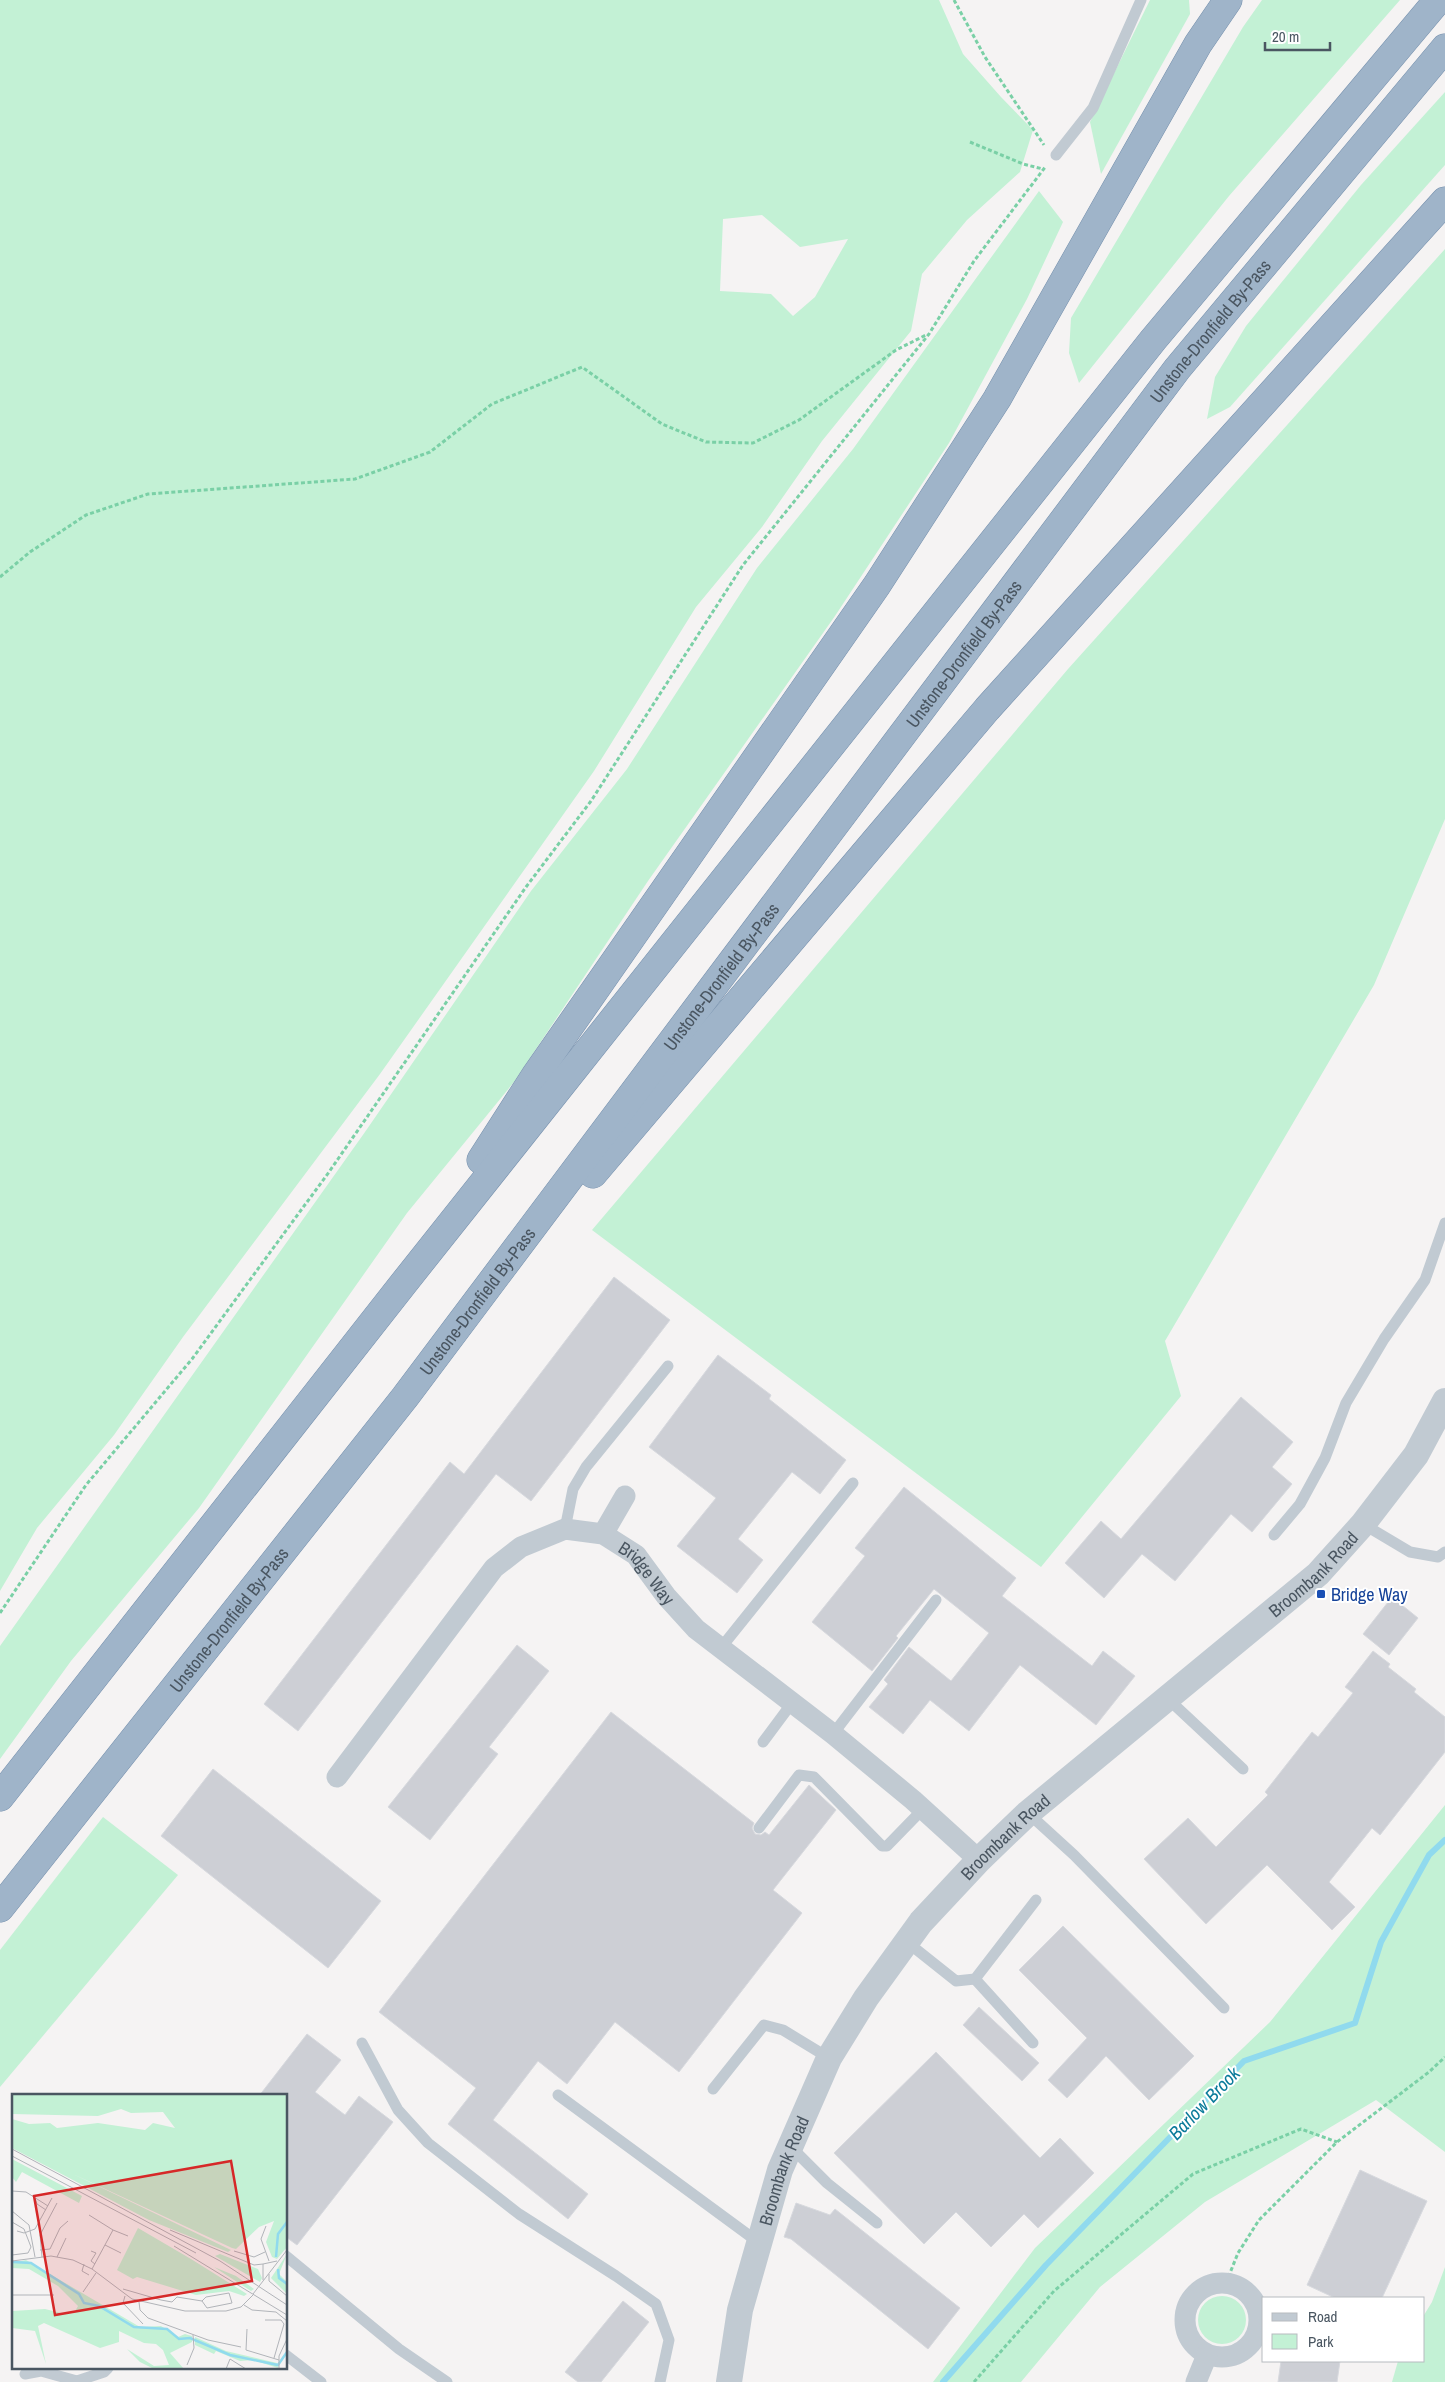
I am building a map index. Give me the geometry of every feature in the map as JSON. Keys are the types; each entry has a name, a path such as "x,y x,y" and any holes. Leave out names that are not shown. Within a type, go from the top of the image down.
{"highway":[{"path":"402,1284 535,1076 877,585 997,399 1198,44 1228,0"},
{"name":"Unstone-Dronfield By-Pass","path":"0,1797 402,1284 1152,340 1438,0"},
{"name":"Unstone-Dronfield By-Pass","path":"0,1908 405,1397 1177,369 1445,48"},
{"path":"405,1397 987,709 1445,201"}],"street":[{"name":"Broombank Road","path":"729,2382 740,2310 758,2242 780,2170 790,2146 829,2058 866,1998 921,1922 979,1860 1028,1813 1318,1574 1363,1524 1416,1455 1445,1401"},
{"path":"603,1534 625,1496"},
{"name":"Bridge Way","path":"337,1777 494,1568 521,1547 565,1529 603,1534 636,1555 666,1596 696,1629 833,1734 923,1809 979,1860"},
{"path":"1214,2283 1226,2283 1239,2286 1249,2294 1256,2305 1259,2317 1258,2330 1252,2342 1244,2351 1232,2357 1219,2358 1207,2355 1197,2349 1189,2340 1185,2328 1187,2305 1194,2295 1203,2288 1214,2283"},
{"path":"1196,2382 1207,2355"}],"lane":[{"path":"1056,156 1093,108 1141,0"},
{"path":"1274,1535 1300,1504 1325,1458 1346,1403 1384,1339 1425,1280 1445,1223"},
{"path":"565,1529 573,1489 586,1467 668,1366"},
{"path":"720,1648 853,1483"},
{"path":"1363,1524 1410,1552 1438,1557 1445,1552"},
{"path":"833,1734 936,1600"},
{"path":"1167,1698 1243,1769"},
{"path":"763,1742 792,1703"},
{"path":"759,1828 798,1775 814,1777 882,1846 887,1846 923,1809"},
{"path":"1028,1813 1074,1855 1224,2008"},
{"path":"907,1942 956,1982 975,1979 1036,1900"},
{"path":"975,1979 1034,2043"},
{"path":"713,2089 764,2025 784,2030 829,2058"},
{"path":"362,2043 398,2110 428,2143 519,2214 656,2304 668,2340 660,2382"},
{"path":"558,2094 758,2242"},
{"path":"790,2146 827,2183 877,2223"},
{"path":"288,2258 400,2349 447,2382"},
{"path":"288,2357 321,2382"},
{"path":"23,2375 41,2371 77,2381 106,2370"}],"path":[{"path":"0,1613 86,1485 192,1359 329,1172 526,887 591,801 743,565 929,334 974,261 1043,169 1056,156 1045,146 985,57 954,0"},
{"path":"970,142 1023,164 1043,169"},
{"path":"0,577 30,552 86,515 148,494 355,479 430,452 492,404 582,367 662,424 706,442 753,443 798,420 896,350 929,334"},
{"path":"1226,2283 1238,2253 1259,2220 1337,2142 1429,2072 1445,2057"},
{"path":"974,2382 1054,2291 1192,2174 1301,2129 1337,2142"}],"green space":[{"path":"0,0 939,0 963,54 1033,130 1020,172 967,220 922,274 911,331 822,441 762,527 696,607 594,771 380,1074 183,1337 114,1435 37,1528 0,1591","holes":["762,215 800,247 848,239 815,297 793,316 771,294 720,291 723,219"]},
{"path":"1150,0 1189,0 1190,14 1101,174 1090,122"},
{"path":"1262,0 1400,0 1229,196 1079,383 1069,353 1071,318 1243,27"},
{"path":"1445,92 1445,165 1230,407 1207,419 1215,377 1246,326 1361,185"},
{"path":"1039,191 1063,222 1027,299 949,443 835,616 648,881 514,1082 407,1213 199,1508 71,1661 0,1759 0,1646 365,1132 531,891 627,769 757,568 853,449"},
{"path":"1445,249 1445,819 1374,985 1165,1341 1181,1396 1041,1567 592,1230 1068,669"},
{"path":"1445,1805 1445,2152 1376,2100 1205,2202 1100,2287 1021,2382 933,2382 1035,2248 1270,2022"},
{"path":"103,1817 178,1875 0,2087 0,1950"},
{"path":"1445,2267 1445,2382 1392,2382 1398,2362 1425,2362 1425,2313 1432,2302"},
{"path":"1222,2296 1231,2298 1239,2303 1244,2311 1246,2320 1244,2329 1239,2337 1231,2342 1222,2344 1213,2342 1205,2337 1200,2329 1198,2320 1200,2311 1205,2303 1213,2298"}],"building":[{"path":"614,1277 670,1320 531,1501 496,1474 298,1731 264,1704 450,1462 464,1474"},
{"path":"718,1355 771,1395 769,1399 846,1460 820,1494 792,1472 738,1539 763,1560 737,1593 677,1546 716,1498 649,1447"},
{"path":"1241,1397 1293,1442 1272,1467 1292,1484 1252,1532 1231,1514 1175,1581 1142,1554 1104,1598 1065,1563 1101,1521 1121,1539"},
{"path":"904,1487 1016,1578 1002,1596 1092,1666 1103,1651 1135,1676 1096,1725 1020,1665 969,1731 930,1700 903,1734 869,1707 888,1684 884,1680 909,1647 951,1681 989,1633 934,1589 896,1636 898,1638 872,1671 812,1622 865,1556 855,1548"},
{"path":"1392,1597 1418,1618 1389,1655 1363,1634"},
{"path":"517,1645 549,1671 489,1747 498,1754 430,1840 388,1807"},
{"path":"1373,1651 1390,1664 1388,1667 1416,1689 1414,1692 1445,1717 1445,1752 1380,1835 1372,1828 1329,1882 1355,1907 1332,1930 1267,1865 1206,1924 1144,1859 1188,1818 1216,1847 1268,1795 1265,1792 1312,1732 1318,1737 1353,1693 1345,1687"},
{"path":"611,1712 754,1823 752,1828 755,1834 761,1835 765,1832 769,1835 809,1785 836,1810 773,1890 802,1913 679,2072 615,2022 567,2084 538,2061 493,2120 588,2194 568,2219 448,2124 476,2088 379,2012"},
{"path":"213,1769 381,1901 328,1968 161,1836"},
{"path":"1063,1926 1194,2056 1149,2100 1106,2056 1067,2098 1048,2080 1087,2038 1019,1970"},
{"path":"979,2007 1039,2063 1022,2081 963,2025"},
{"path":"307,2034 341,2060 315,2092 345,2115 359,2096 393,2122 297,2245 288,2238 288,2094 261,2094"},
{"path":"936,2052 1040,2158 1060,2138 1094,2173 1038,2228 1024,2214 991,2247 956,2212 924,2244 834,2153"},
{"path":"1360,2170 1427,2201 1382,2297 1333,2297 1307,2285"},
{"path":"796,2203 830,2215 835,2209 960,2308 928,2349 791,2239 784,2237"},
{"path":"623,2301 649,2322 601,2382 578,2382 565,2372"},
{"path":"1281,2362 1340,2362 1337,2382 1278,2382"}],"waterway":[{"name":"Barlow Brook","path":"943,2382 1046,2265 1244,2061 1355,2023 1381,1942 1429,1855 1445,1840"}],"place":[{"name":"Bridge Way","path":"1321,1594"}]}
